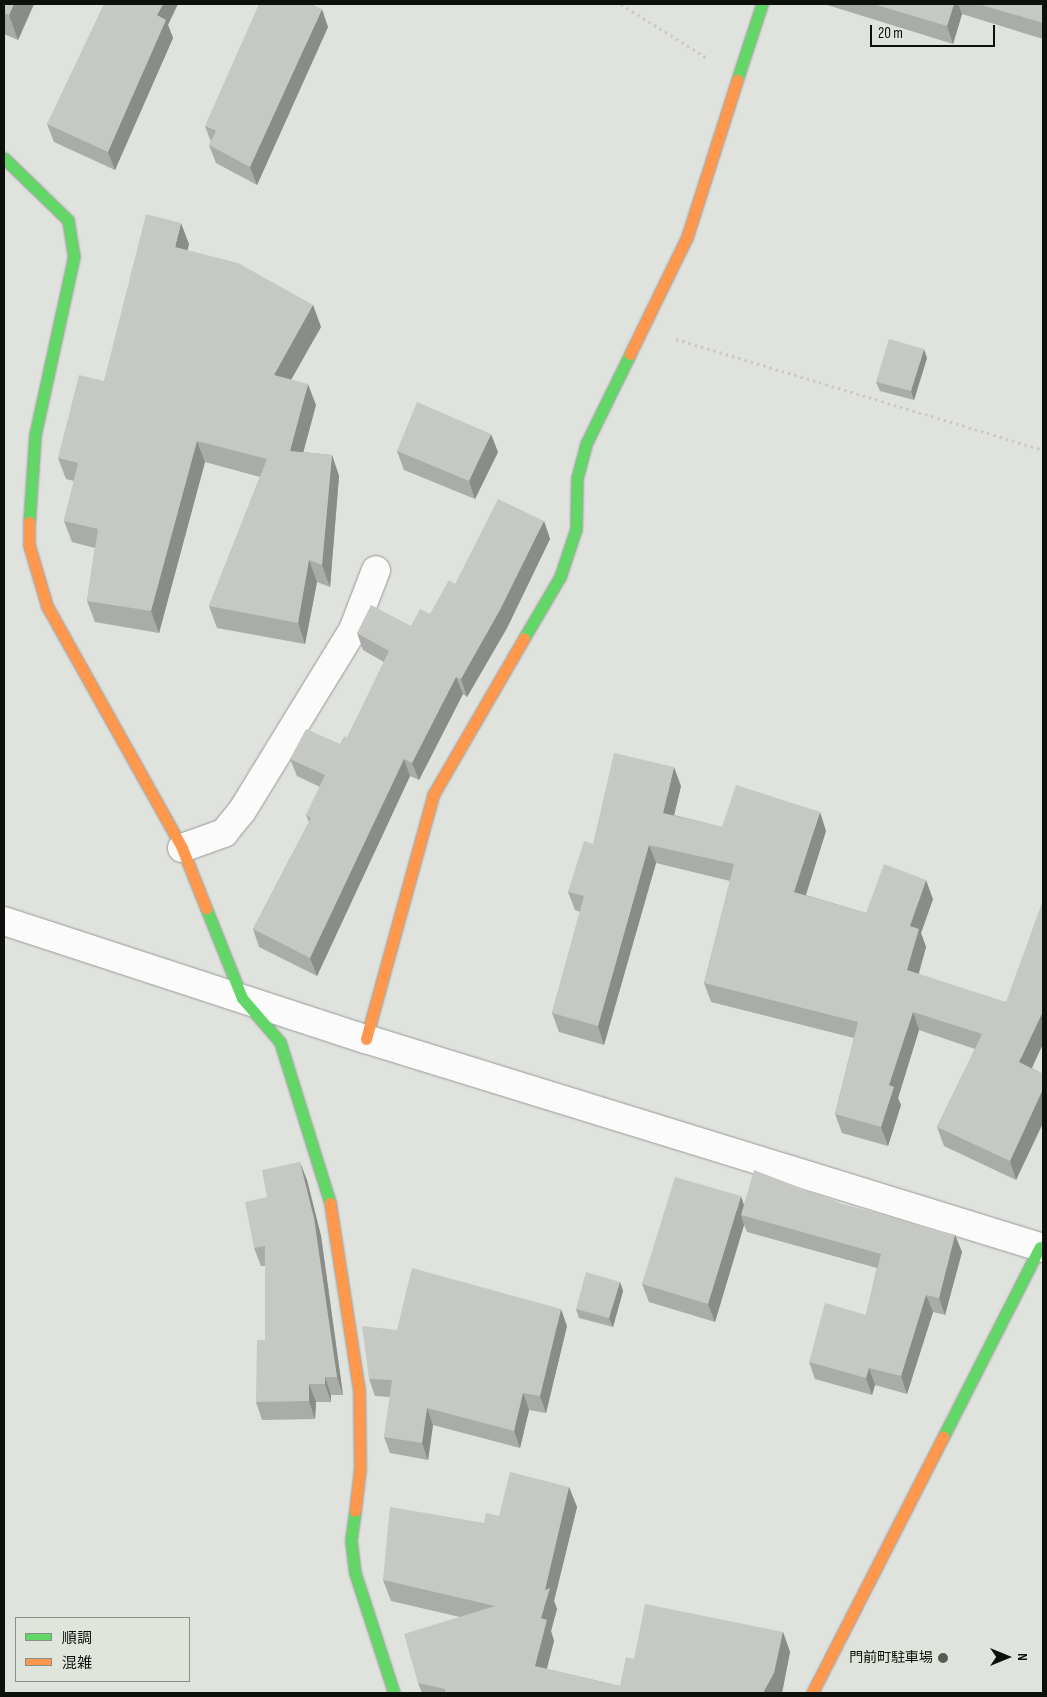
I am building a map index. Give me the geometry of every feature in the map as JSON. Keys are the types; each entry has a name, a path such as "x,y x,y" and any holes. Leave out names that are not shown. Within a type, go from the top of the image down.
{"street":[{"path":"366,1039 433,795 560,577 576,529 577,478 586,444 687,237 741,79 762,4"},
{"path":"4,158 68,220 74,256 35,435 29,482 29,545 47,606 182,848 242,998 280,1042 334,1218 359,1390 360,1468 351,1541 355,1573 394,1693"},
{"path":"182,848 224,833 242,811 353,630 376,570"},
{"path":"4,921 366,1039 1042,1245 812,1693"}],"path":[{"path":"621,4 741,79"},
{"path":"642,329 1043,450"}],"building":[{"path":"4,4 14,4 9,15 4,13"},
{"path":"104,4 163,4 157,15 166,20 108,152 47,124"},
{"path":"259,4 311,4 322,9 250,167 209,145 216,131 205,126"},
{"path":"873,4 954,4 947,26"},
{"path":"978,4 1043,4 1043,23"},
{"path":"146,214 181,223 175,247 238,263 313,305 274,375 308,384 290,451 332,455 322,565 309,560 298,623 209,606 267,459 197,441 151,611 87,601 98,529 64,521 78,463 58,458 79,375 104,381"},
{"path":"889,339 924,349 911,391 876,382"},
{"path":"417,402 491,434 469,481 397,451"},
{"path":"498,499 544,521 500,610 461,679 456,677 412,763 404,759 310,958 253,929 311,818 306,815 325,775 290,759 306,729 340,744 344,736 347,738 389,651 357,633 371,605 411,626 420,609 430,614 449,580 455,584"},
{"path":"614,753 674,767 663,813 722,827 736,785 820,812 794,892 866,913 884,864 926,880 910,926 919,929 907,970 1006,1002 1043,900 1043,1011 1019,1062 1043,1074 1043,1089 1010,1161 937,1127 982,1034 913,1012 889,1085 894,1087 881,1127 835,1114 858,1022 704,983 734,864 649,845 598,1026 552,1013 584,896 568,892 584,841 593,844"},
{"path":"300,1162 314,1218 337,1377 325,1377 325,1384 309,1384 309,1401 256,1402 257,1340 265,1340 265,1246 254,1248 245,1202 267,1197 262,1170"},
{"path":"754,1170 845,1205 955,1235 939,1298 926,1295 901,1376 869,1368 866,1378 809,1362 825,1303 866,1315 881,1254 741,1215"},
{"path":"675,1177 741,1196 708,1304 642,1284"},
{"path":"412,1268 561,1309 540,1396 523,1393 514,1431 427,1408 422,1443 384,1437 392,1380 369,1379 362,1326 397,1330"},
{"path":"586,1272 620,1282 609,1318 576,1309"},
{"path":"510,1472 569,1487 545,1590 550,1588 541,1618 547,1620 535,1666 620,1686 626,1657 634,1659 645,1604 783,1632 774,1673 763,1693 445,1693 445,1689 418,1683 404,1634 495,1606 383,1580 390,1507 484,1523 486,1513 499,1516"}],"traffic: fast":[{"path":"737,80 762,4"},
{"path":"4,158 68,220 74,256 35,435 29,522"},
{"path":"524,638 560,577 576,529 577,478 586,444 630,354"},
{"path":"206,908 242,998 280,1042 330,1203"},
{"path":"943,1437 1040,1247"},
{"path":"355,1511 351,1541 355,1573 394,1693"}],"traffic: slow":[{"path":"630,354 687,237 737,80"},
{"path":"29,522 29,545 47,606 182,848 206,908"},
{"path":"366,1039 433,795 524,638"},
{"path":"330,1203 359,1390 360,1468 355,1511"},
{"path":"812,1693 943,1437"}],"place":[{"name":"門前町駐車場","path":"943,1658"}]}
